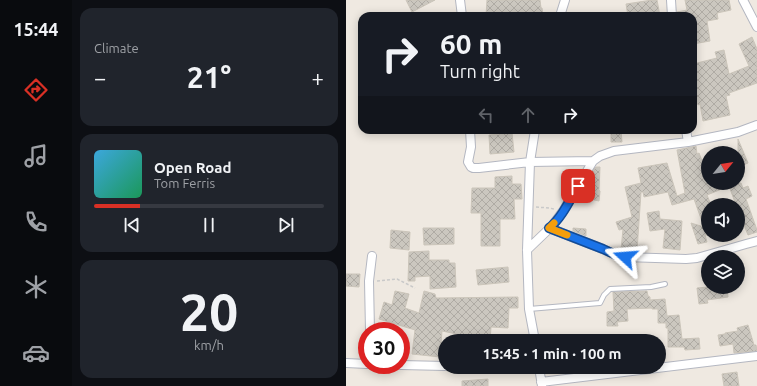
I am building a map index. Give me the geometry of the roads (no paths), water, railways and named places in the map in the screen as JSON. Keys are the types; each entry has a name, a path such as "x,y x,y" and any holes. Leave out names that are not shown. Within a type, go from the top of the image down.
{"street":[{"path":"460,0 462,12"},
{"path":"561,12 565,0"},
{"path":"671,0 672,12"},
{"path":"743,0 757,27"},
{"path":"527,250 552,226 563,211 593,161 600,156 614,151 688,142 738,132 757,125"},
{"path":"470,134 471,148 468,162 474,168 530,162 593,161"},
{"path":"533,334 529,309 527,250 530,162 534,134"},
{"path":"687,134 688,142"},
{"path":"549,228 616,255 625,257 697,258 757,242"},
{"path":"370,322 369,281 372,256"},
{"path":"540,374 541,384 757,356"},
{"path":"346,363 358,364"},
{"path":"410,365 438,366"}],"lane":[{"path":"529,309 600,303 604,295 610,289 651,287 666,284"}]}
